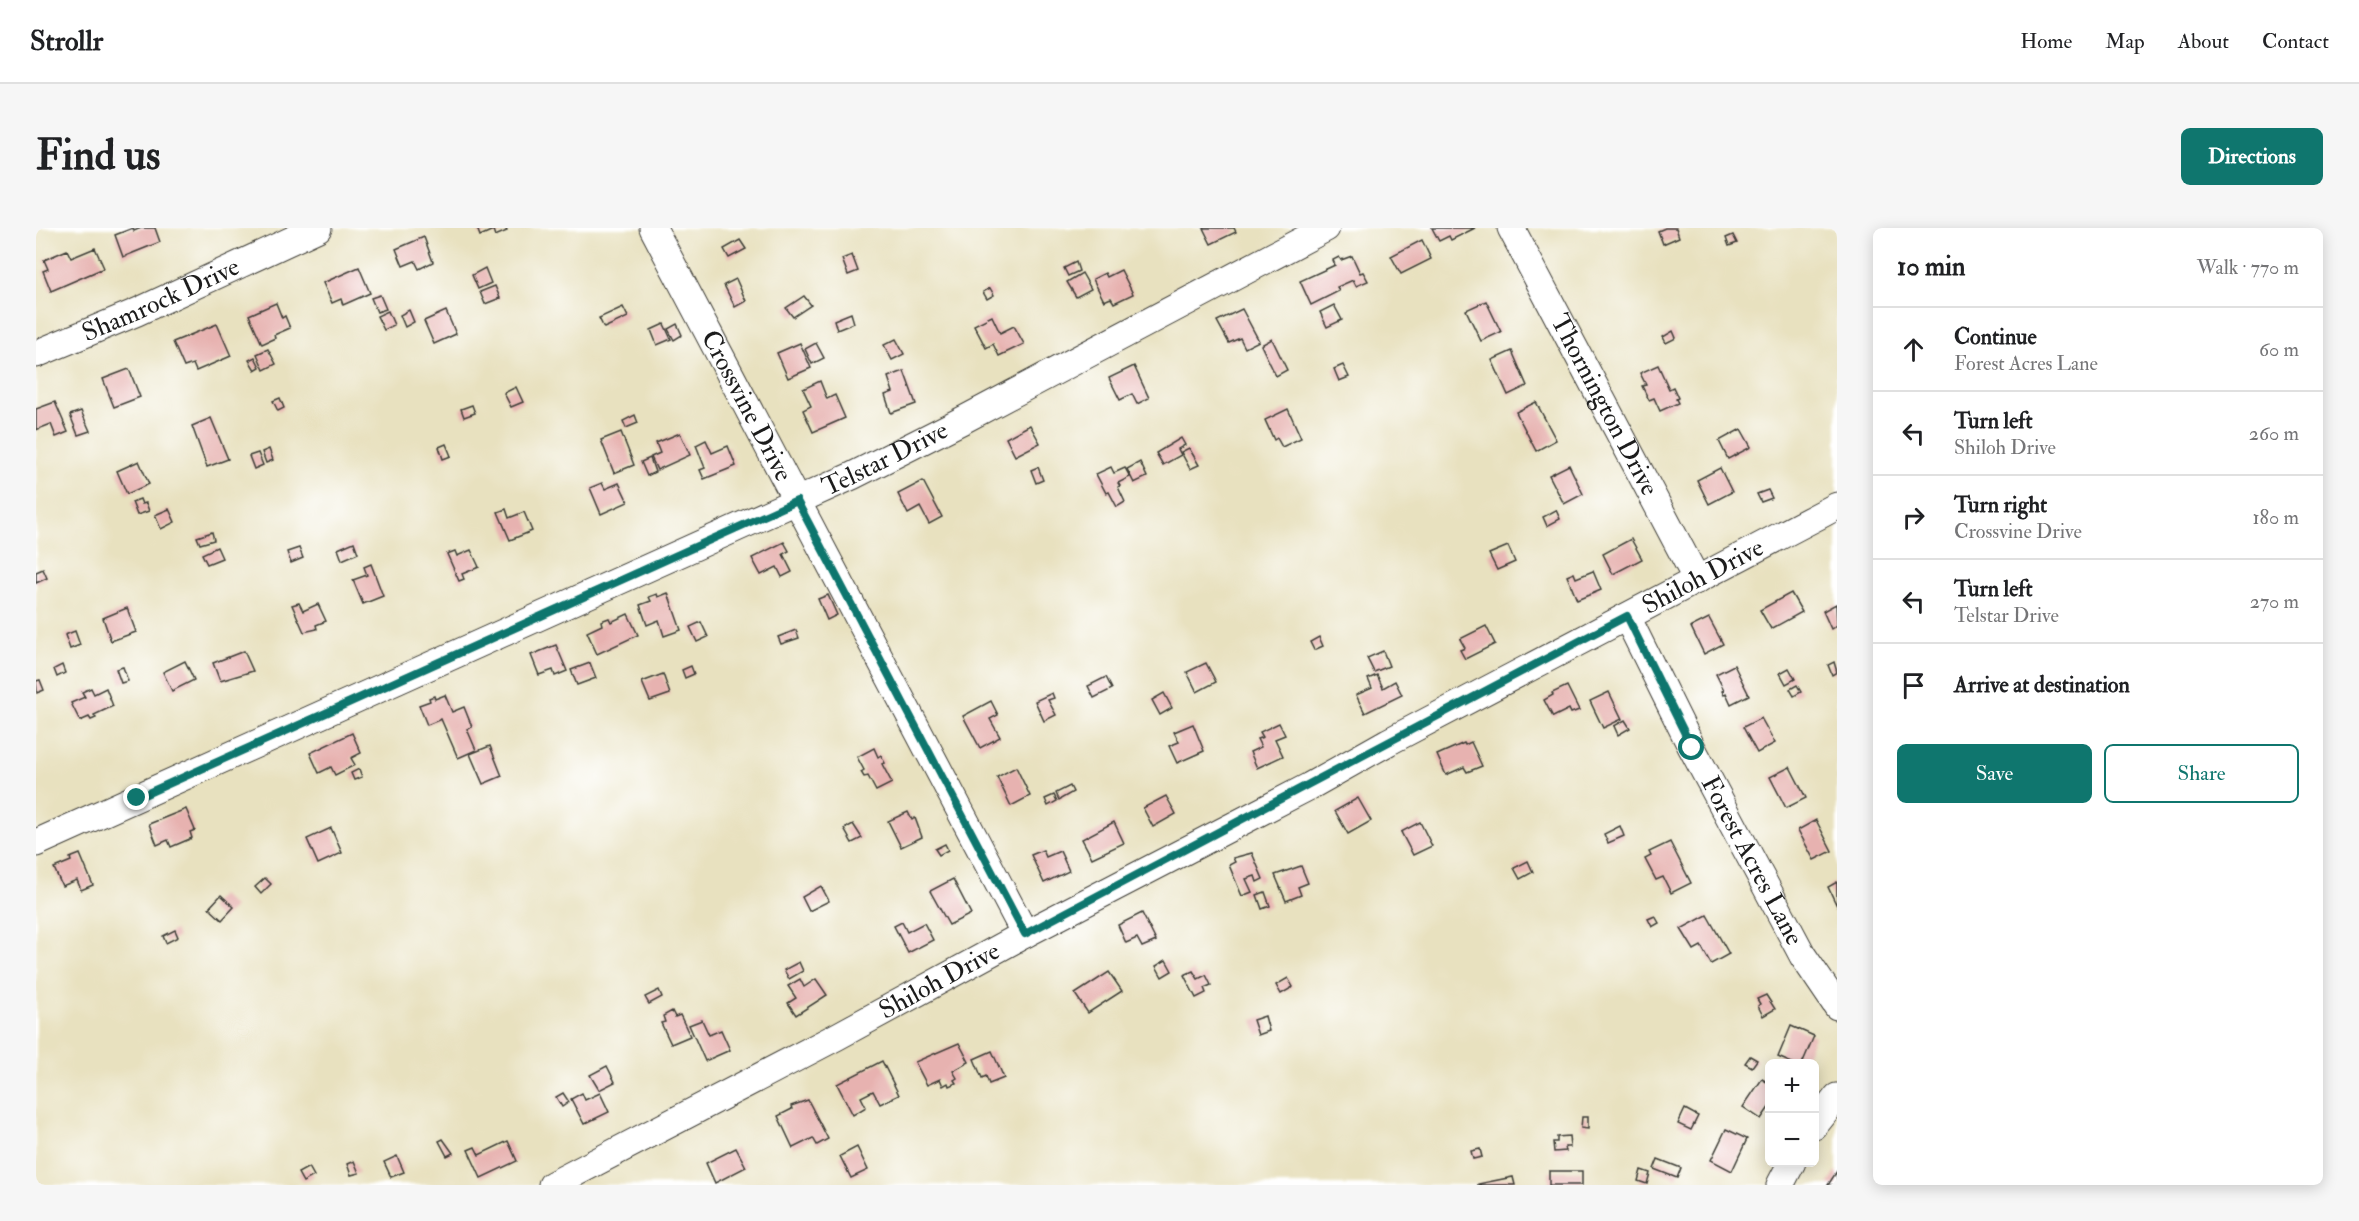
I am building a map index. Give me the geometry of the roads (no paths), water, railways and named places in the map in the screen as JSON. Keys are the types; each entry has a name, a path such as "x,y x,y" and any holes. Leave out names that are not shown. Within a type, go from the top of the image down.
{"street":[{"name":"Shamrock Drive","path":"36,354 137,312 318,228"},
{"name":"Crossvine Drive","path":"653,228 1025,934"},
{"name":"Telstar Drive","path":"36,843 797,501 963,420 1326,228"},
{"name":"Thornington Drive","path":"1511,228 1697,580"},
{"name":"Shiloh Drive","path":"552,1185 836,1038 1025,934 1310,786 1388,742 1837,506"},
{"name":"Forest Acres Lane","path":"1627,616 1692,748 1803,956 1837,1006"},
{"path":"1819,1121 1837,1097"},
{"path":"1780,1185 1789,1167"}]}
